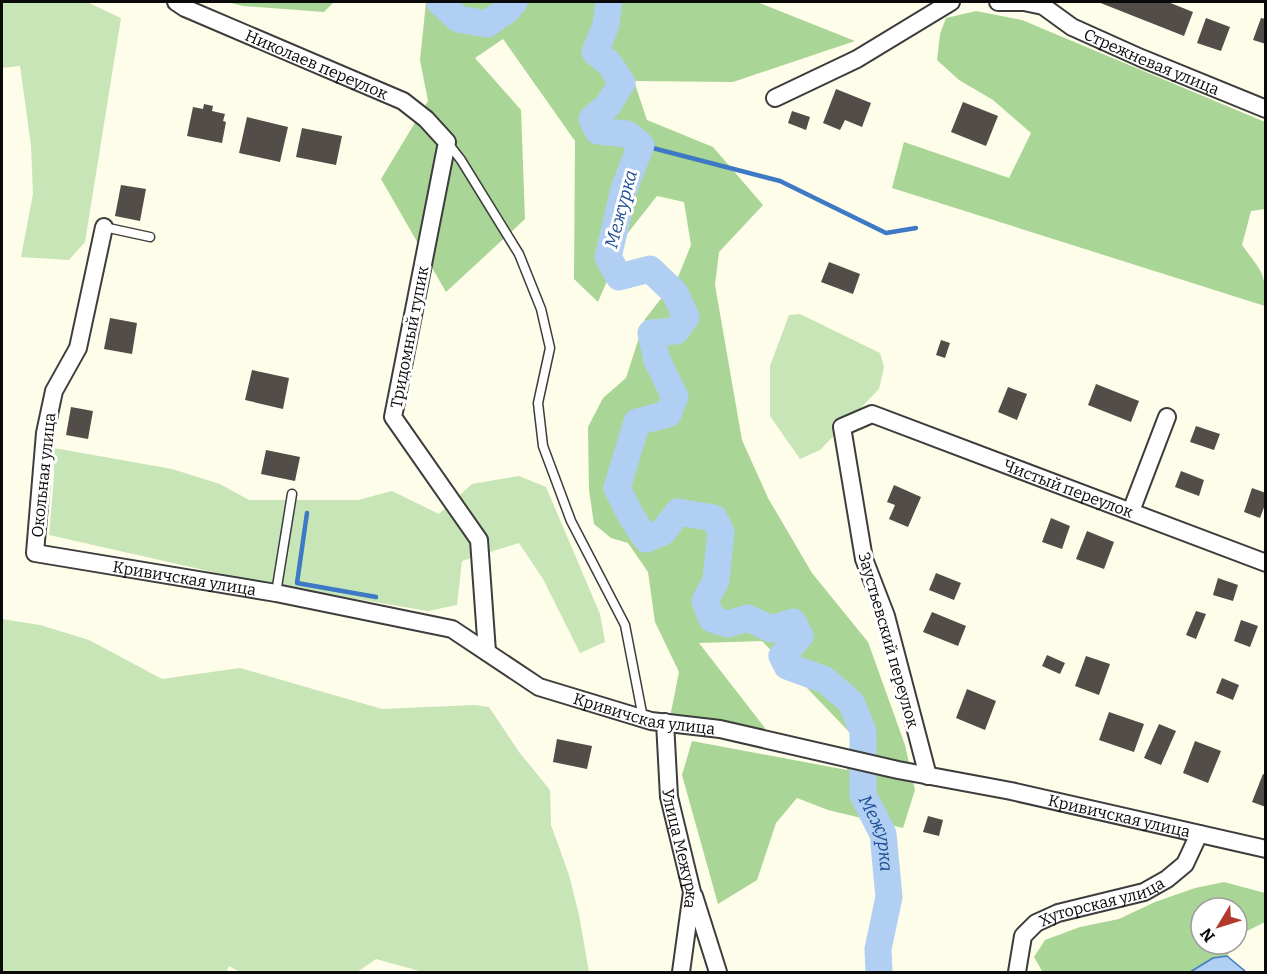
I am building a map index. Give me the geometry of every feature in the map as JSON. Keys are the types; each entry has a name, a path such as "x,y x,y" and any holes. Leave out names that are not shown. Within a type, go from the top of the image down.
{"street":[{"name":"Николаев переулок","path":"176,2 185,8 403,101 426,119 447,142"},
{"path":"775,98 857,59 951,2"},
{"path":"998,2 1044,4"},
{"name":"Стрежневая улица","path":"1044,4 1072,27 1141,58 1266,108"},
{"name":"Тридомный тупик","path":"447,142 393,417 479,540 487,651"},
{"name":"Окольная улица","path":"35,553 45,433 54,391 78,348 104,227"},
{"name":"Чистый переулок","path":"872,414 1266,563"},
{"name":"Заустьевский переулок","path":"872,414 842,426 864,559 886,616 928,777"},
{"path":"1131,511 1167,417"},
{"name":"Кривичская улица","path":"35,553 276,593 452,629 539,687 643,718 720,729 928,777 1011,791 1266,849"},
{"name":"Улица Межурка","path":"665,722 669,797 692,892 681,972"},
{"name":"Хуторская улица","path":"1017,972 1023,936 1036,923 1059,913 1144,891 1167,879 1185,864 1200,834"},
{"path":"692,892 718,972"}],"lane":[{"path":"447,142 461,160 519,254 541,309 550,348 538,403 543,446 571,521 624,625 643,718"},
{"path":"104,227 150,237"},
{"path":"276,593 292,494"}],"green space":[{"path":"2,2 87,2 121,18 85,242 69,260 21,257 33,194 31,145 20,66 2,68"},
{"path":"227,2 334,2 324,12 243,6"},
{"path":"426,2 757,2 855,41 733,82 634,81 647,120 713,147 763,205 719,252 715,285 742,440 768,498 812,573 868,642 905,745 915,790 903,828 828,810 797,798 776,823 757,880 718,904 682,775 692,741 847,770 854,737 762,641 699,643 768,732 670,717 679,672 655,622 648,572 628,543 611,538 594,524 589,490 588,427 603,398 626,378 645,319 678,277 691,245 684,202 657,196 627,234 598,302 574,279 575,141 503,39 475,58 521,110 525,219 446,292 381,179 428,101 420,60"},
{"path":"976,11 1022,20 1265,122 1265,209 1251,211 1242,245 1261,273 1265,286 1265,306 892,188 904,142 1009,178 1031,133 993,100 959,80 937,60 940,34 946,18"},
{"path":"800,314 880,353 884,367 879,389 820,450 800,459 770,416 770,366 789,315"},
{"path":"54,448 172,469 220,484 249,500 358,500 392,491 439,514 472,484 519,476 546,487 600,614 605,642 580,653 543,579 519,543 462,561 457,605 428,611 262,583 49,535"},
{"path":"2,619 40,625 89,640 162,679 240,668 382,709 474,705 489,707 519,752 550,790 551,825 569,875 589,972 423,972 376,959 357,972 240,972 229,966 226,972 2,972"},
{"path":"1224,882 1265,893 1265,922 1249,930 1249,896 1189,896 1189,956 1227,956 1213,958 1190,972 1042,971 1034,957 1045,940 1080,927 1119,919 1155,902 1195,888"}],"water":[{"path":"1227,956 1246,972 1190,972 1213,958"}],"building":[{"path":"1098,2 1168,2 1193,12 1184,36"},
{"path":"1206,18 1230,27 1221,51 1197,43"},
{"path":"1261,18 1266,19 1266,44 1253,40"},
{"path":"836,89 871,103 862,127 845,120 840,130 823,123"},
{"path":"963,102 998,116 986,146 951,132"},
{"path":"204,104 213,106 212,111 225,114 223,121 226,122 222,143 187,136 193,107 203,109"},
{"path":"792,111 810,117 806,130 788,123"},
{"path":"247,117 288,127 280,162 239,153"},
{"path":"302,128 342,136 336,165 296,157"},
{"path":"121,185 146,189 140,221 115,216"},
{"path":"829,262 860,274 853,294 821,282"},
{"path":"110,318 137,323 132,354 104,349"},
{"path":"941,340 950,343 945,358 936,355"},
{"path":"252,370 289,378 283,409 245,400"},
{"path":"1096,384 1139,401 1131,422 1088,405"},
{"path":"1008,387 1027,394 1017,420 998,412"},
{"path":"71,407 93,411 88,439 66,435"},
{"path":"1196,426 1220,434 1214,450 1190,442"},
{"path":"266,450 300,457 295,481 261,474"},
{"path":"1181,471 1204,480 1199,496 1175,487"},
{"path":"894,485 921,497 908,527 889,519 895,505 887,502"},
{"path":"1252,488 1266,493 1266,502 1260,518 1244,512"},
{"path":"1051,518 1070,526 1062,549 1042,542"},
{"path":"1087,531 1114,542 1104,569 1076,559"},
{"path":"936,573 961,583 954,600 929,590"},
{"path":"1218,578 1238,585 1233,601 1213,595"},
{"path":"1196,611 1206,614 1196,639 1186,635"},
{"path":"932,612 966,626 958,646 923,632"},
{"path":"1241,620 1258,626 1250,647 1234,641"},
{"path":"1047,655 1065,663 1060,674 1042,666"},
{"path":"1086,656 1110,664 1099,695 1075,686"},
{"path":"1222,678 1239,685 1233,700 1216,693"},
{"path":"967,689 996,701 985,730 956,718"},
{"path":"1109,712 1144,724 1134,752 1099,740"},
{"path":"1159,724 1176,731 1161,765 1144,758"},
{"path":"557,739 592,746 587,769 553,762"},
{"path":"1195,741 1221,751 1208,783 1183,773"},
{"path":"1263,774 1266,775 1266,807 1252,802"},
{"path":"928,816 943,820 939,836 923,832"}],"waterway":[{"name":"Межурка","path":"440,2 458,19 487,24 506,11 514,2"},
{"name":"Межурка","path":"609,2 606,25 595,52 609,63 622,83 608,105 592,119 598,131 627,134 641,145 624,189 608,257 619,277 650,269 675,293 686,317 676,331 651,333 657,360 675,397 668,414 637,422 617,488 646,539 663,532 678,512 714,518 721,532 716,580 705,601 712,619 728,624 748,618 771,629 793,622 800,636 782,656 787,666 825,680 851,702 863,731 863,795 883,834 889,897 878,949 879,972"},
{"path":"641,145 780,181 886,233 916,228"},
{"path":"307,513 297,583 376,597"}]}
